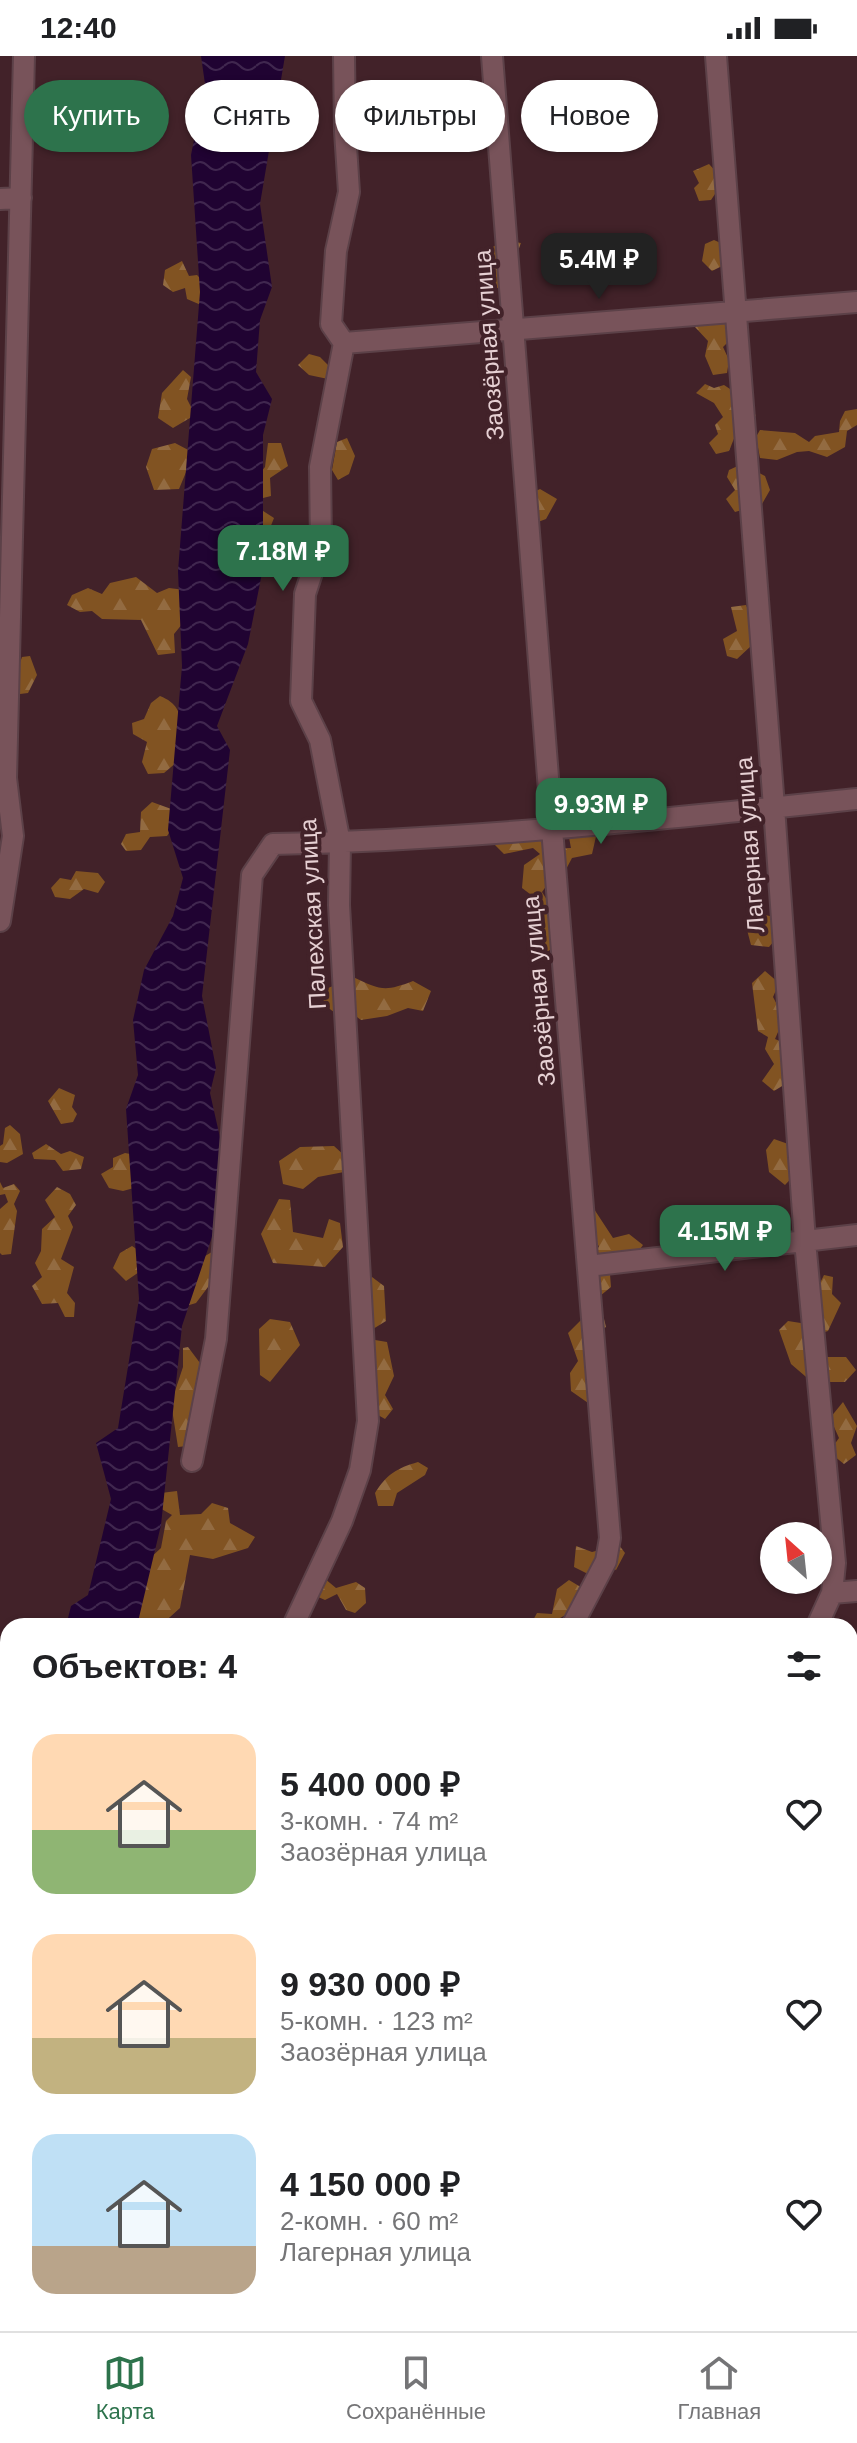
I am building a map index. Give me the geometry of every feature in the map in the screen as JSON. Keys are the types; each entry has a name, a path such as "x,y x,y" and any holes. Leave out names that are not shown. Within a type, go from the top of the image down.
{"street":[{"path":"0,921 2,880 13,836 6,778 8,424 21,198 24,56"},
{"name":"Палехская улица","path":"297,1618 342,1521 360,1470 368,1421 339,905 340,843 320,740 301,701 305,594 321,545 320,467 344,343 331,324 336,251 349,192 344,56"},
{"name":"Заозёрная улица","path":"492,56 610,1538 606,1561 576,1618"},
{"name":"Лагерная улица","path":"716,56 805,1241 831,1522"},
{"path":"0,199 21,198"},
{"path":"344,343 857,302"},
{"path":"192,1461 216,1339 252,875 273,844 340,843 552,829 857,799"},
{"path":"588,1266 857,1235"},
{"name":"Лагерная улица","path":"832,1531 835,1563 832,1593"},
{"path":"832,1593 857,1591"},
{"name":"Лагерная улица","path":"821,1618 832,1594"}],"green space":[{"path":"709,164 720,176 725,197 715,194 711,200 699,201 694,188 699,183 693,171"},
{"path":"504,240 521,243 505,285 490,291 480,277 488,250"},
{"path":"714,240 725,245 726,264 712,271 702,261 705,244"},
{"path":"182,261 189,276 197,275 210,289 201,305 187,299 185,288 173,292 163,285 165,270"},
{"path":"707,316 732,323 733,337 723,347 729,360 727,373 713,375 705,356 708,341 695,327"},
{"path":"309,354 320,357 329,366 328,379 309,375 298,365"},
{"path":"183,370 191,377 187,399 195,415 173,428 158,418 162,393"},
{"path":"705,384 714,388 724,385 736,393 739,404 756,415 749,427 737,431 729,451 716,454 709,443 718,434 715,425 723,417 714,403 696,393"},
{"path":"857,409 857,425 847,431 845,447 827,457 809,451 777,460 760,458 756,437 760,430 795,433 809,442 815,436 839,432 845,411"},
{"path":"347,438 355,456 349,474 338,480 332,470 337,442"},
{"path":"175,443 194,453 179,489 154,490 146,467 152,449"},
{"path":"268,443 281,443 288,466 270,478 271,496 259,499 252,483 265,467"},
{"path":"742,464 765,476 770,490 762,504 735,512 726,499 735,490 727,477 729,470"},
{"path":"540,489 557,499 546,519 527,526 524,497"},
{"path":"260,509 274,518 268,533 278,547 270,558 256,556"},
{"path":"136,577 157,593 169,588 185,590 192,612 174,634 175,653 158,655 141,620 102,619 92,611 80,612 67,605 72,595 88,588 102,594 110,583"},
{"path":"746,605 755,626 771,634 773,642 751,646 737,659 727,656 723,639 737,631 731,607"},
{"path":"30,656 37,675 28,693 20,694 16,674 22,657"},
{"path":"160,696 170,701 180,715 177,762 164,773 148,774 142,762 147,742 133,734 132,723 144,719 151,703"},
{"path":"152,802 174,810 176,822 167,836 150,837 141,850 126,851 121,844 126,834 140,832 141,812"},
{"path":"540,828 544,849 571,848 568,832 597,832 592,854 572,858 563,875 549,882 542,892 552,908 555,947 543,954 530,927 534,897 522,888 524,865 540,854 533,848 504,854 492,842"},
{"path":"76,871 98,873 105,882 98,893 84,889 70,899 55,897 51,888 60,878 71,880"},
{"path":"761,914 778,918 779,935 769,947 751,945 746,926"},
{"path":"765,971 779,983 773,997 784,1018 775,1039 796,1048 787,1083 774,1091 762,1081 774,1064 765,1049 768,1037 758,1031 752,983"},
{"path":"353,977 383,988 413,981 431,991 423,1011 408,1008 387,1016 361,1020 349,1011 338,1015 323,1004 326,989"},
{"path":"59,1088 75,1095 72,1107 77,1114 73,1122 61,1124 48,1101"},
{"path":"10,1125 20,1134 23,1154 7,1163 0,1162 0,1146 5,1128"},
{"path":"774,1139 791,1145 799,1170 785,1185 769,1172 766,1150"},
{"path":"46,1144 61,1154 70,1151 84,1157 81,1169 63,1171 55,1160 34,1159 32,1153"},
{"path":"334,1146 346,1157 344,1172 318,1177 303,1189 283,1184 279,1161 300,1147"},
{"path":"125,1153 141,1156 141,1186 123,1191 109,1188 101,1174 113,1167 113,1158"},
{"path":"0,1182 3,1188 14,1184 20,1191 14,1204 17,1211 11,1254 2,1255 0,1209 8,1202 5,1194 0,1195"},
{"path":"57,1187 70,1194 76,1205 68,1216 73,1227 61,1259 74,1267 67,1293 75,1303 74,1317 65,1317 58,1303 42,1304 32,1286 42,1277 35,1263 41,1251 42,1229 55,1217 45,1200"},
{"path":"279,1199 290,1200 293,1232 323,1238 329,1219 340,1223 343,1247 325,1267 273,1263 261,1234"},
{"path":"575,1207 594,1209 613,1238 629,1234 643,1245 634,1257 609,1262 611,1287 600,1296 592,1259 599,1246 577,1227"},
{"path":"132,1246 141,1252 142,1270 126,1281 113,1268 120,1253"},
{"path":"217,1249 217,1275 196,1303 186,1306 200,1259"},
{"path":"824,1275 833,1277 832,1294 841,1303 828,1331 812,1336 811,1357 846,1357 856,1370 845,1382 812,1382 791,1364 779,1330 788,1321 807,1324 807,1312 822,1304 817,1289"},
{"path":"372,1277 384,1286 386,1321 373,1329 362,1284"},
{"path":"585,1306 602,1311 606,1327 589,1337 588,1359 608,1379 609,1395 591,1405 571,1391 570,1373 578,1361 568,1333 583,1318"},
{"path":"270,1319 290,1322 300,1345 270,1382 260,1375 259,1329"},
{"path":"375,1340 387,1342 394,1376 385,1395 393,1409 385,1419 371,1411 377,1394 368,1382 367,1347"},
{"path":"188,1347 203,1367 187,1446 178,1447 171,1403 183,1367 183,1348"},
{"path":"843,1402 857,1426 851,1443 856,1455 844,1464 829,1452 839,1438 830,1418"},
{"path":"418,1462 428,1468 425,1475 397,1493 393,1506 378,1506 375,1493 383,1481 398,1470"},
{"path":"177,1491 180,1515 201,1514 212,1503 228,1508 230,1523 255,1537 248,1548 213,1559 190,1555 180,1608 169,1618 137,1618 135,1611 147,1561 161,1548 166,1521 172,1515 158,1507 161,1493"},
{"path":"619,1545 625,1553 616,1570 598,1560 588,1574 574,1567 576,1546 592,1552"},
{"path":"324,1578 336,1588 356,1582 365,1588 366,1603 355,1613 346,1610 337,1594 325,1600 316,1596"},
{"path":"569,1580 584,1589 579,1607 560,1618 534,1618 537,1613 552,1614 557,1589"}],"water":[{"path":"201,56 285,56 281,80 204,80"},
{"path":"192,152 269,152 260,204 272,287 260,320 256,372 272,399 263,435 263,568 248,644 217,726 230,750 202,996 216,1068 210,1093 221,1142 214,1231 182,1326 161,1525 139,1618 68,1618 71,1606 88,1595 111,1499 96,1443 118,1428 139,1299 126,1109 138,1075 133,1020 144,970 173,916 183,878 168,830 182,666 178,571 200,292"}]}
